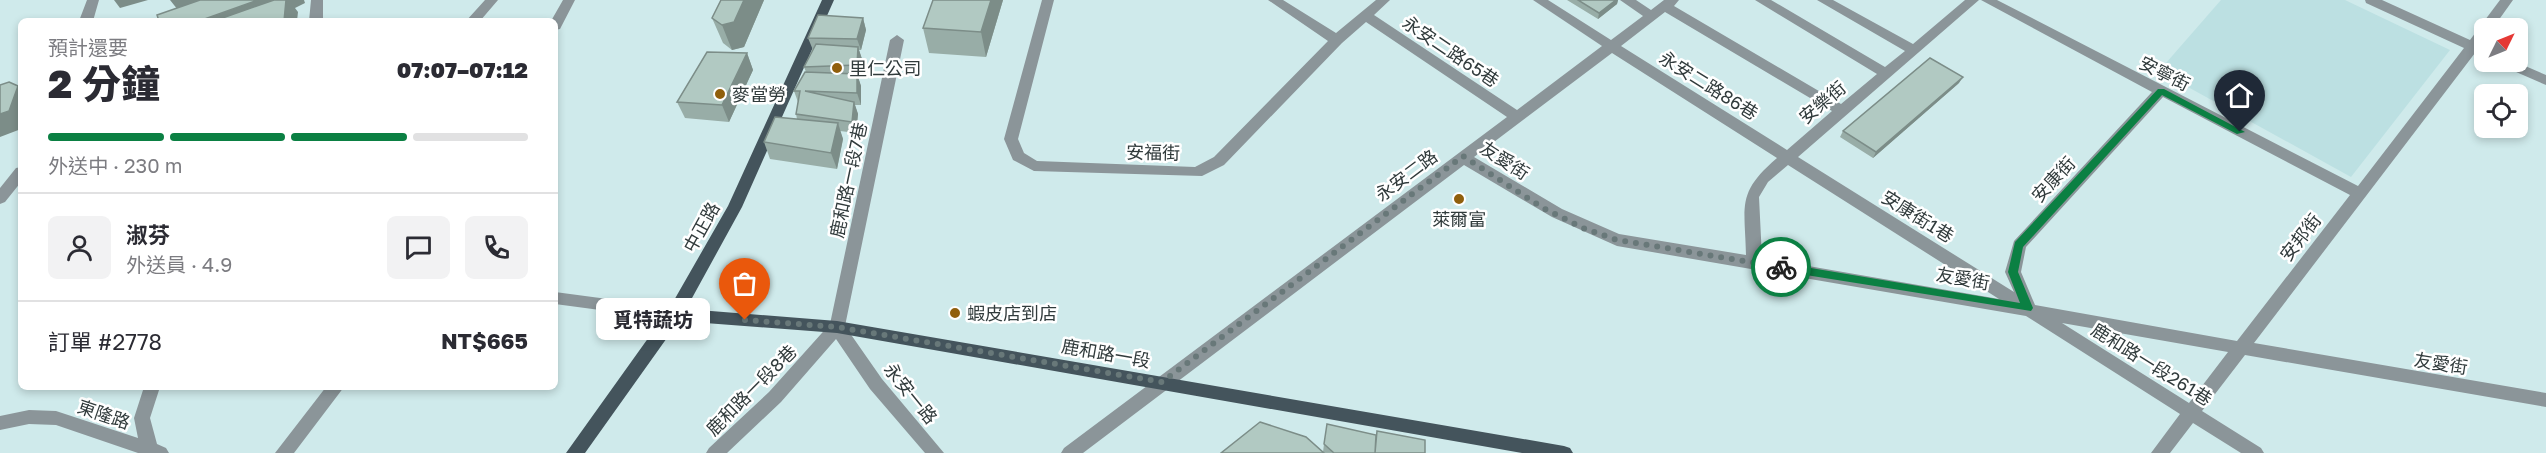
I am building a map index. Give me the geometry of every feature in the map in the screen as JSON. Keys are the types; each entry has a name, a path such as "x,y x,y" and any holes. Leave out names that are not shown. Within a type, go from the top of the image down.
{"main road":[{"name":"中正路","path":"575,453 675,314 735,207 828,0"},
{"name":"鹿和路一段","path":"675,314 837,327 1564,453"}],"street":[{"path":"87,18 93,0"},
{"path":"316,18 317,0"},
{"path":"476,18 492,0"},
{"path":"558,20 569,0"},
{"name":"安福街","path":"1048,0 1011,139 1018,156 1034,166 1197,172 1219,161 1337,40 1384,0"},
{"path":"1274,0 1337,40"},
{"name":"永安二路86巷","path":"1539,0 1786,156"},
{"path":"1626,0 1652,16"},
{"path":"1761,0 1886,73"},
{"path":"1823,0 1914,50"},
{"name":"安樂街","path":"1754,262 1752,197 1763,178 1786,156 1973,0"},
{"name":"安寧街","path":"1987,0 2359,193"},
{"path":"2372,0 2474,47"},
{"name":"安邦街","path":"2494,18 2507,0"},
{"path":"1669,3 1841,110"},
{"name":"永安二路","path":"1070,453 1669,3"},
{"name":"永安二路65巷","path":"1365,15 1516,117"},
{"name":"鹿和路一段7巷","path":"837,327 897,40"},
{"name":"安邦街","path":"2160,453 2359,193 2474,54"},
{"path":"2528,72 2546,80"},
{"name":"安康街","path":"2028,308 2013,272 2019,245 2161,91"},
{"name":"友愛街","path":"1463,156 1543,208 1617,240 2028,308 2238,350 2546,400"},
{"name":"安康街1巷","path":"1786,156 2028,308"},
{"path":"0,198 14,179"},
{"path":"558,298 675,314"},
{"name":"鹿和路一段261巷","path":"2028,308 2256,453"},
{"name":"鹿和路一段8巷","path":"716,453 775,398 837,327"},
{"name":"永安一路","path":"837,327 876,384 935,453"},
{"path":"151,390 142,418 153,452"},
{"path":"284,453 334,390"},
{"name":"東隆路","path":"0,423 29,417 56,418 153,452"}],"shaded area":[{"path":"2221,0 2345,0 2450,50 2351,177 2159,71"}],"building":[{"path":"200,0 258,0 207,18 158,18 157,15"},
{"path":"274,0 286,0 284,18 223,18"},
{"path":"721,0 744,0 734,22 722,25 712,18"},
{"path":"933,0 991,0 981,32 923,28"},
{"path":"1578,0 1616,0 1599,13"},
{"path":"818,15 863,18 857,39 808,38"},
{"path":"816,44 858,47 857,65 804,67"},
{"path":"707,52 747,53 722,105 677,102"},
{"path":"1930,58 1963,77 1876,152 1843,131"},
{"path":"805,72 857,74 857,93 805,91 854,102 852,122 796,114 800,91 794,91"},
{"path":"9,82 18,86 9,111 0,114 0,85"},
{"path":"775,117 838,123 831,153 764,142"},
{"path":"1260,422 1306,437 1324,453 1221,453"},
{"path":"1327,424 1376,435 1375,453 1334,453 1324,444"},
{"path":"1377,431 1425,440 1425,453 1375,453"}],"way so far":[{"path":"745,320 837,327 1162,382 1463,156 1543,208 1583,228 1617,240 1781,267"}],"place":[{"name":"里仁公司","path":"837,68"},
{"name":"麥當勞","path":"720,94"},
{"name":"萊爾富","path":"1459,199"},
{"name":"蝦皮店到店","path":"955,313"},
{"name":"覓特蔬坊","path":"745,320"}],"route":[{"path":"1781,267 2028,308 2013,272 2019,245 2161,91 2240,132"}]}
